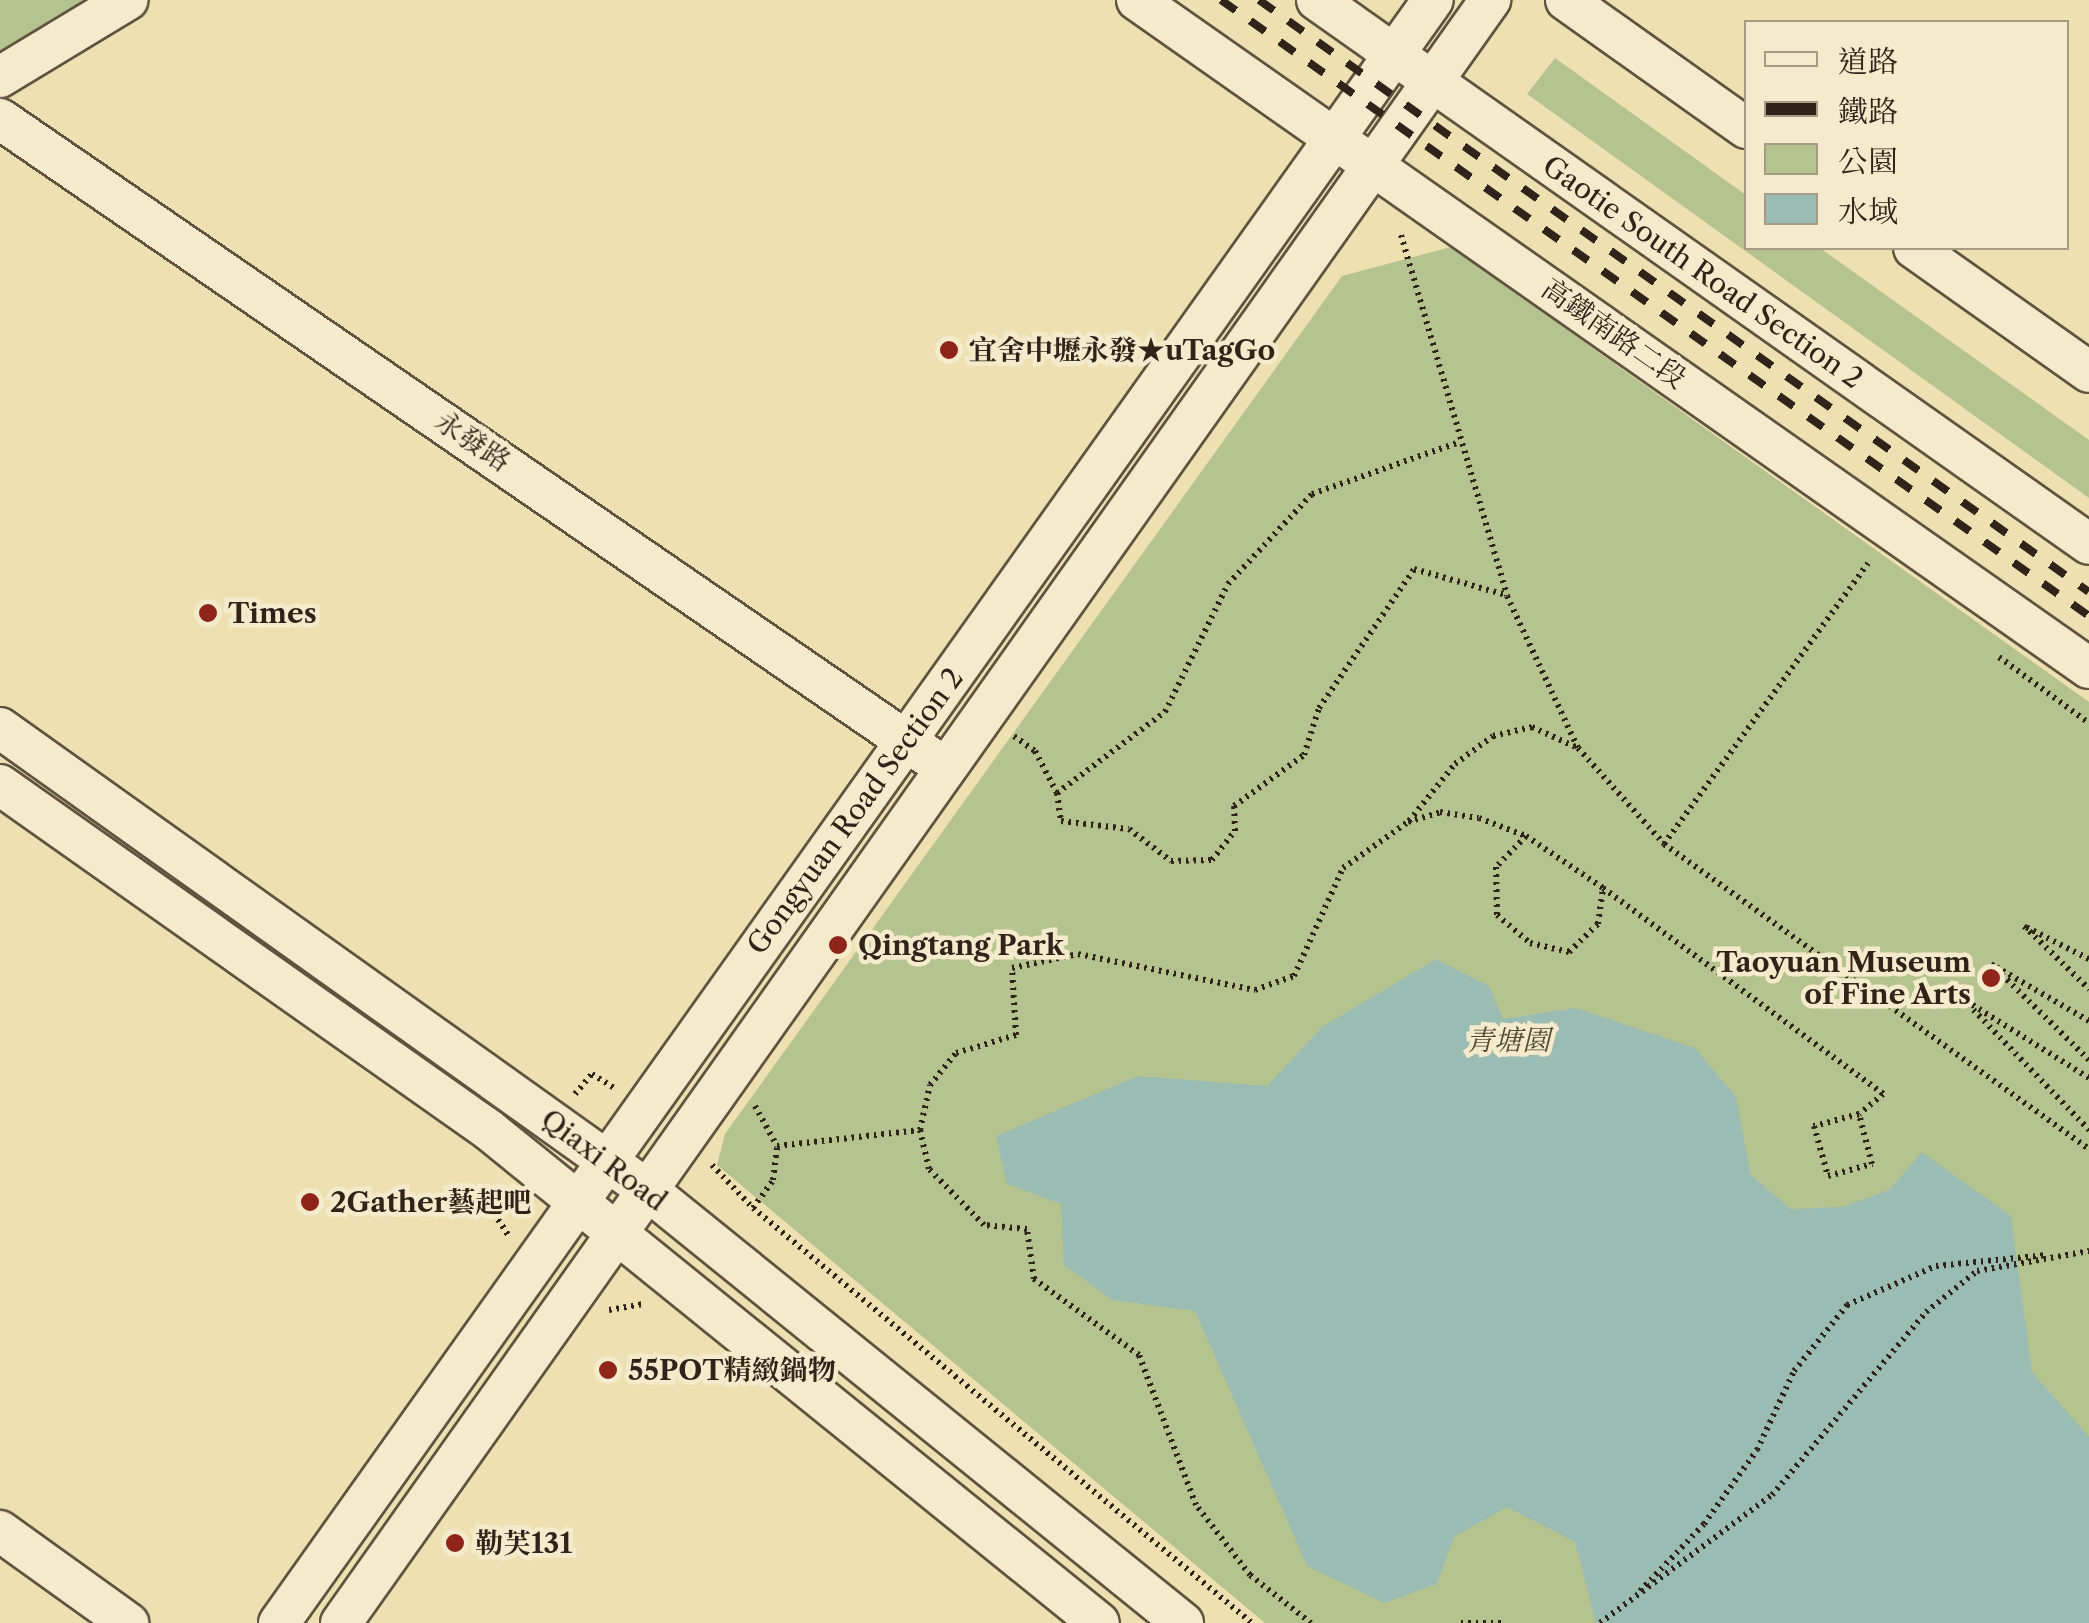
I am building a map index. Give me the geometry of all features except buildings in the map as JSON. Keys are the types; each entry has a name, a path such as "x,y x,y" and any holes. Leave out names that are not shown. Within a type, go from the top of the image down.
{"street":[{"path":"0,77 128,0"},
{"name":"高鐵南路二段","path":"1138,0 2089,668"},
{"name":"Gaotie South Road Section 2","path":"1317,0 2089,544"},
{"name":"Gongyuan Road Section 2","path":"279,1623 1433,0"},
{"name":"Gongyuan Road Section 2","path":"341,1623 941,768 1490,0"},
{"path":"1566,0 1744,127"},
{"name":"永發路","path":"0,119 908,738 941,768"},
{"path":"1917,250 2089,372"},
{"name":"Qiaxi Road","path":"0,728 645,1188 1184,1623"},
{"name":"Qiaxi Road","path":"0,785 489,1130 577,1203 618,1230 1099,1623"},
{"path":"0,1532 128,1623"}],"path":[{"path":"1057,793 1165,712 1228,584 1312,494 1457,443 1507,596 1578,748 1664,844 2089,1150"},
{"path":"1664,844 1868,563"},
{"path":"1001,726 1034,751 1057,793 1061,821 1129,829 1170,861 1212,860 1236,832 1234,806 1304,755 1319,708 1414,569 1507,596"},
{"path":"1311,1623 1250,1575 1196,1505 1140,1355 1086,1308 1034,1279 1028,1228 984,1225 954,1203 929,1169 920,1130 930,1085 956,1053 1016,1035 1012,968 1078,954 1212,989 1255,990 1294,976 1343,868 1408,822 1454,764 1493,736 1532,727 1578,748"},
{"path":"1408,822 1440,812 1526,836 1884,1094 1859,1114 1814,1126 1828,1176 1872,1164 1859,1114"},
{"path":"1526,836 1496,867 1496,915 1530,943 1570,952 1598,924 1603,888"},
{"path":"2089,959 2024,926 2089,989"},
{"path":"2089,1021 1991,964 2089,1060"},
{"path":"2089,1078 1963,998 2089,1130"},
{"path":"753,1208 772,1180 778,1146"},
{"path":"701,1149 753,1208 1252,1623"},
{"path":"1626,1606 1704,1524 1757,1450 1794,1371 1848,1306 1936,1266 2089,1250"},
{"path":"1600,1623 1772,1494 1926,1312 1977,1270 2089,1250"},
{"path":"1462,1623 1505,1623"}],"green space":[{"path":"0,0 89,0 0,58"},
{"path":"1555,58 1744,194 1744,250 1527,94"},
{"name":"青塘園","path":"1451,247 2089,702 2089,1623 1265,1623 717,1165 725,1134 1342,276"},
{"path":"1744,250 1823,250 2089,440 2089,498"}],"water":[{"path":"1436,959 1489,986 1503,1019 1576,1008 1695,1048 1736,1097 1751,1175 1791,1209 1842,1207 1889,1190 1922,1152 2011,1216 2032,1372 2089,1437 2089,1623 1596,1623 1575,1542 1507,1507 1454,1537 1437,1584 1384,1603 1307,1566 1195,1311 1112,1300 1064,1265 1061,1204 1007,1184 996,1136 1138,1076 1267,1086 1322,1027"}],"railway":[{"path":"1221,0 2089,616"},
{"path":"1259,0 2089,592"}],"place":[{"name":"宜舍中壢永發★uTagGo","path":"949,350"},
{"name":"Times","path":"208,613"},
{"name":"Qingtang Park","path":"838,945"},
{"name":"Taoyuan Museum of Fine Arts","path":"1991,978"},
{"name":"2Gather藝起吧","path":"310,1202"},
{"name":"55POT精緻鍋物","path":"608,1370"},
{"name":"勒芙131","path":"455,1543"}]}
